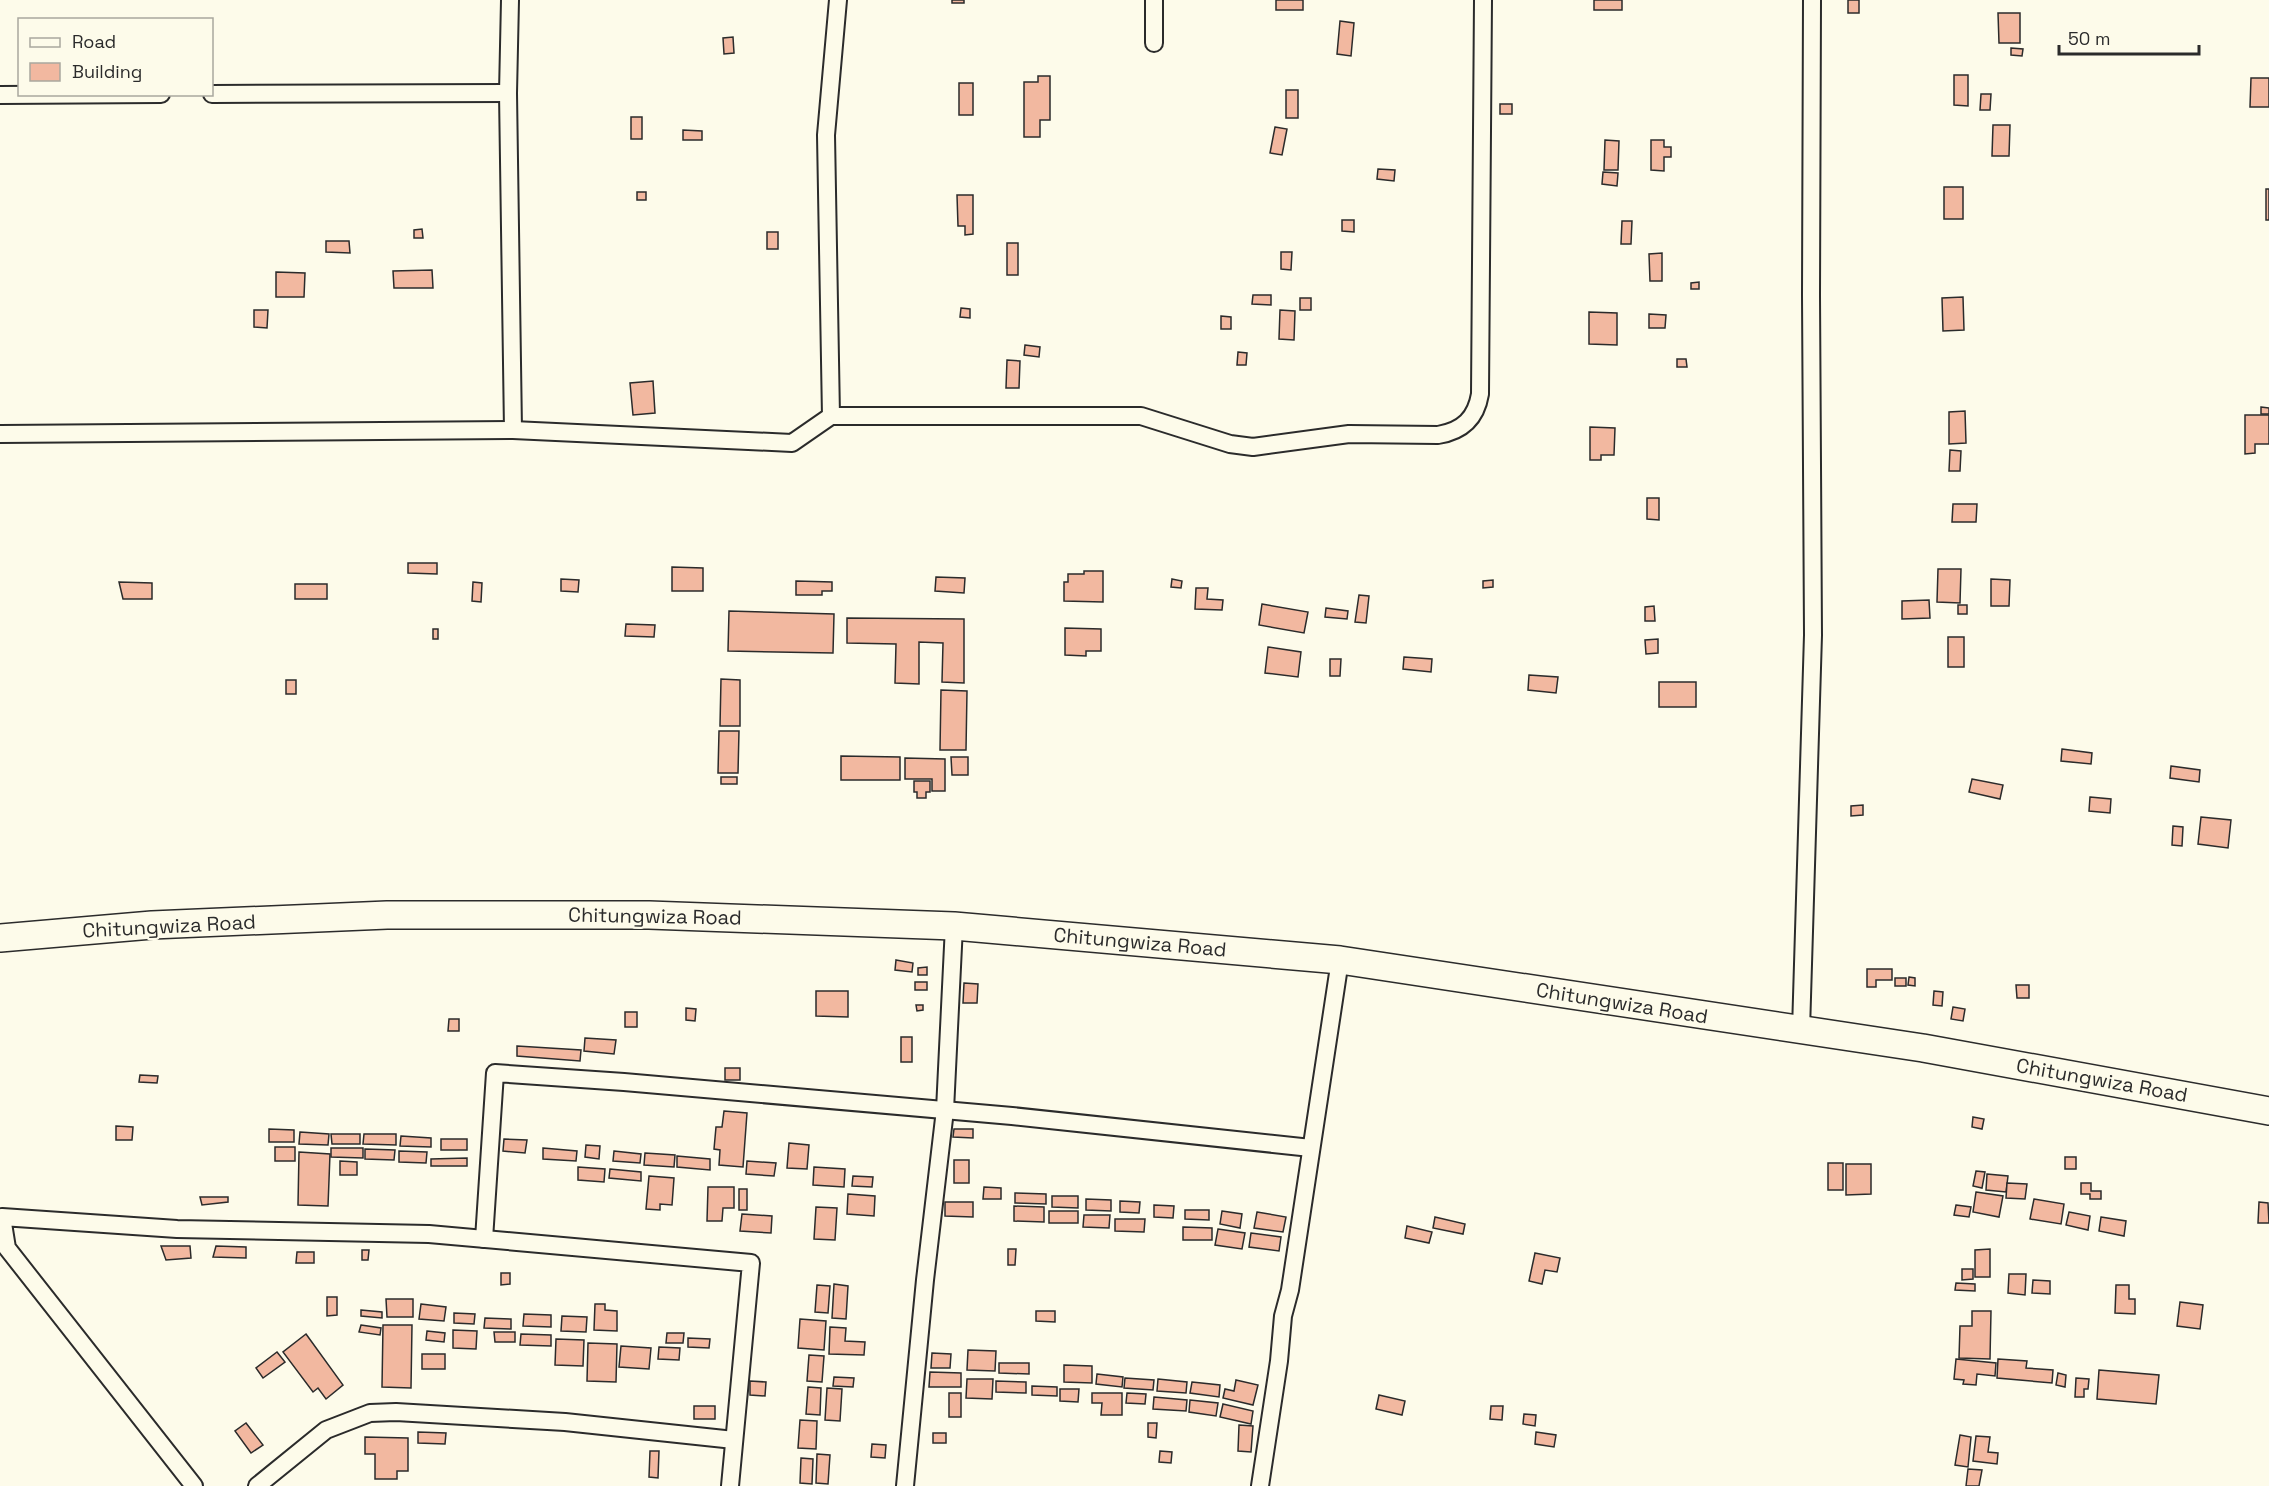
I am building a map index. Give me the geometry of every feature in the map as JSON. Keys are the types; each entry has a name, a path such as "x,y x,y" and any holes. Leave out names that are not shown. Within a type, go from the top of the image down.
{"main road":[{"name":"Chitungwiza Road","path":"0,938 152,924 387,915 649,915 954,926 1340,960 1923,1048 2269,1111"}],"street":[{"path":"510,0 508,93 513,430"},
{"path":"831,416 826,135 838,0"},
{"path":"1154,0 1154,43"},
{"path":"0,434 513,430 792,443 831,416 1141,416 1221,442 1253,447 1349,434 1438,435 1451,433 1463,427 1472,418 1478,406 1480,394 1483,0"},
{"path":"1801,1030 1813,635 1812,0"},
{"path":"213,94 508,93"},
{"path":"0,95 18,95"},
{"path":"906,1486 925,1280 945,1110 954,926"},
{"path":"1260,1486 1279,1361 1283,1316 1290,1290 1340,960"},
{"path":"484,1239 495,1073 945,1110 1311,1148"},
{"path":"194,1486 8,1248 2,1217 177,1229 402,1233 751,1263 730,1486"},
{"path":"257,1486 326,1430 370,1413 396,1412 565,1422 734,1440"}],"building":[{"path":"952,0 964,0 964,3 952,3"},
{"path":"1276,0 1303,0 1303,10 1276,10"},
{"path":"1594,0 1622,0 1622,10 1594,10"},
{"path":"1848,0 1859,0 1859,13 1848,13"},
{"path":"1998,13 2020,13 2020,43 1999,43"},
{"path":"1340,21 1354,23 1351,56 1337,54"},
{"path":"733,37 734,53 724,54 723,38"},
{"path":"2011,48 2023,49 2022,56 2011,55"},
{"path":"1954,75 1968,75 1968,106 1954,105"},
{"path":"1038,76 1050,76 1050,120 1040,120 1040,137 1024,137 1024,82 1038,82"},
{"path":"2251,78 2269,78 2269,107 2250,107"},
{"path":"959,83 973,83 973,115 959,115"},
{"path":"1286,90 1298,90 1298,118 1286,118"},
{"path":"1981,94 1991,94 1990,110 1980,110"},
{"path":"1500,104 1512,104 1512,114 1500,114"},
{"path":"631,117 642,117 642,139 631,139"},
{"path":"1993,125 2010,125 2009,156 1992,156"},
{"path":"1275,127 1287,129 1282,155 1270,153"},
{"path":"683,130 702,131 702,140 683,140"},
{"path":"1605,140 1619,141 1618,170 1604,170"},
{"path":"1651,140 1664,140 1664,147 1671,147 1671,157 1664,157 1664,171 1651,170"},
{"path":"1378,169 1395,170 1394,181 1377,179"},
{"path":"1603,172 1618,173 1617,186 1602,184"},
{"path":"1944,187 1963,187 1963,219 1944,219"},
{"path":"2266,189 2269,189 2269,220 2266,220"},
{"path":"637,192 646,192 646,200 637,200"},
{"path":"957,195 973,195 973,234 965,235 965,226 958,226"},
{"path":"1342,220 1354,220 1354,232 1342,231"},
{"path":"1622,221 1632,221 1631,244 1621,244"},
{"path":"422,229 423,238 414,238 414,230"},
{"path":"767,232 778,232 778,249 767,249"},
{"path":"326,241 349,241 350,253 326,252"},
{"path":"1007,243 1018,243 1018,275 1007,275"},
{"path":"1281,252 1292,252 1291,270 1281,269"},
{"path":"1662,253 1662,281 1650,281 1649,254"},
{"path":"432,270 433,288 394,288 393,271"},
{"path":"276,272 305,273 304,297 276,297"},
{"path":"1699,282 1699,289 1691,289 1691,283"},
{"path":"1253,295 1271,295 1271,305 1252,304"},
{"path":"1963,297 1964,330 1943,331 1942,298"},
{"path":"1300,298 1311,298 1311,310 1300,310"},
{"path":"961,308 970,309 970,318 960,317"},
{"path":"254,310 268,310 267,328 254,327"},
{"path":"1280,310 1295,311 1294,340 1279,339"},
{"path":"1589,312 1617,313 1617,345 1589,344"},
{"path":"1649,314 1666,315 1665,328 1649,328"},
{"path":"1221,316 1231,317 1231,329 1221,329"},
{"path":"1025,345 1040,347 1039,357 1024,355"},
{"path":"1238,352 1247,353 1246,365 1237,365"},
{"path":"1677,359 1686,359 1687,367 1677,367"},
{"path":"1007,360 1020,361 1019,388 1006,388"},
{"path":"653,381 655,413 633,415 630,383"},
{"path":"2261,407 2269,408 2269,414 2261,414"},
{"path":"1965,411 1966,443 1949,444 1949,412"},
{"path":"2245,415 2269,415 2269,444 2255,444 2255,453 2245,454"},
{"path":"1590,427 1615,428 1614,455 1601,455 1601,460 1590,460"},
{"path":"1950,450 1961,451 1960,471 1949,471"},
{"path":"1647,498 1659,498 1659,520 1647,519"},
{"path":"1953,504 1977,504 1976,522 1952,522"},
{"path":"408,563 437,563 437,574 408,573"},
{"path":"672,567 703,568 703,591 672,591"},
{"path":"1938,569 1961,569 1960,603 1937,602"},
{"path":"1084,571 1103,571 1103,602 1064,601 1064,582 1068,582 1068,574 1084,574"},
{"path":"936,577 965,578 964,593 935,591"},
{"path":"561,579 579,580 578,592 561,591"},
{"path":"1172,579 1182,581 1181,588 1171,587"},
{"path":"1991,579 2010,580 2009,606 1991,606"},
{"path":"1493,580 1493,587 1483,588 1483,581"},
{"path":"796,581 832,582 832,591 822,591 822,595 796,595"},
{"path":"119,582 152,583 152,599 123,599"},
{"path":"473,582 482,583 481,602 472,601"},
{"path":"295,584 327,584 327,599 295,599"},
{"path":"1196,588 1208,588 1207,599 1223,600 1222,610 1195,609"},
{"path":"1359,595 1369,596 1366,623 1355,622"},
{"path":"1929,600 1930,618 1902,619 1902,601"},
{"path":"1262,604 1308,612 1304,633 1259,625"},
{"path":"1958,605 1967,605 1967,614 1958,614"},
{"path":"1654,606 1655,621 1645,621 1645,607"},
{"path":"1326,608 1348,611 1347,619 1325,617"},
{"path":"729,611 834,614 833,653 728,651"},
{"path":"847,618 964,619 964,683 942,682 943,643 919,642 919,684 895,683 896,644 847,643"},
{"path":"626,624 655,625 654,637 625,636"},
{"path":"1065,628 1101,629 1101,651 1086,651 1086,656 1065,655"},
{"path":"433,629 438,629 438,639 433,639"},
{"path":"1948,637 1964,637 1964,667 1948,667"},
{"path":"1658,639 1658,653 1646,654 1645,640"},
{"path":"1268,647 1301,652 1298,677 1265,673"},
{"path":"1404,657 1432,659 1431,672 1403,669"},
{"path":"1330,659 1341,659 1340,676 1330,676"},
{"path":"1529,675 1558,677 1556,693 1528,690"},
{"path":"721,679 740,680 740,726 720,726"},
{"path":"286,680 296,680 296,694 286,694"},
{"path":"1659,682 1696,682 1696,707 1659,707"},
{"path":"941,690 967,691 966,750 940,750"},
{"path":"719,731 739,731 738,773 718,773"},
{"path":"2062,749 2092,753 2091,764 2061,761"},
{"path":"841,756 900,757 900,780 841,780"},
{"path":"951,757 968,757 968,775 952,775"},
{"path":"905,758 945,759 945,791 932,791 932,779 905,779"},
{"path":"2171,766 2200,770 2199,782 2170,778"},
{"path":"721,777 737,777 737,784 721,784"},
{"path":"1972,779 2003,785 2000,799 1969,792"},
{"path":"914,781 930,781 930,792 926,792 926,798 917,798 917,792 914,792"},
{"path":"2090,797 2111,799 2110,813 2089,811"},
{"path":"1863,805 1863,815 1851,816 1851,806"},
{"path":"2201,817 2231,820 2228,848 2198,844"},
{"path":"2173,826 2183,827 2182,846 2172,845"},
{"path":"896,960 913,963 912,972 895,970"},
{"path":"927,967 927,975 918,975 918,968"},
{"path":"1867,969 1892,969 1892,980 1876,980 1876,987 1867,987"},
{"path":"1909,977 1915,978 1915,986 1908,985"},
{"path":"1895,978 1906,978 1906,986 1895,986"},
{"path":"915,982 927,982 927,990 915,990"},
{"path":"964,983 978,984 977,1003 963,1003"},
{"path":"2016,985 2029,985 2029,998 2017,998"},
{"path":"816,991 848,991 848,1017 816,1016"},
{"path":"1934,991 1943,992 1942,1006 1933,1005"},
{"path":"916,1005 923,1005 923,1010 917,1011"},
{"path":"1953,1007 1965,1009 1963,1021 1951,1019"},
{"path":"686,1008 696,1009 695,1021 686,1020"},
{"path":"625,1012 637,1012 637,1027 625,1027"},
{"path":"449,1019 459,1019 459,1031 448,1031"},
{"path":"901,1037 912,1037 912,1062 901,1062"},
{"path":"585,1038 616,1040 614,1054 584,1051"},
{"path":"517,1046 581,1050 580,1061 517,1056"},
{"path":"725,1068 740,1068 740,1080 725,1080"},
{"path":"140,1075 158,1076 157,1083 139,1082"},
{"path":"724,1111 747,1113 743,1167 719,1165 720,1150 714,1149 716,1127 722,1127"},
{"path":"1973,1117 1984,1119 1982,1129 1972,1127"},
{"path":"116,1126 133,1127 132,1140 116,1140"},
{"path":"269,1129 294,1130 294,1142 269,1142"},
{"path":"954,1129 973,1129 973,1138 953,1137"},
{"path":"300,1132 329,1134 328,1145 299,1144"},
{"path":"331,1134 360,1134 360,1144 332,1144"},
{"path":"364,1134 396,1134 396,1145 363,1144"},
{"path":"401,1136 431,1138 431,1147 400,1146"},
{"path":"441,1139 467,1139 467,1150 441,1150"},
{"path":"504,1139 527,1140 525,1153 503,1151"},
{"path":"789,1143 809,1145 807,1169 787,1168"},
{"path":"586,1145 600,1146 599,1159 585,1157"},
{"path":"275,1147 295,1147 295,1161 275,1161"},
{"path":"331,1148 363,1148 363,1158 331,1157"},
{"path":"543,1148 577,1151 576,1161 543,1159"},
{"path":"365,1149 395,1150 394,1160 365,1159"},
{"path":"399,1151 427,1152 426,1163 399,1162"},
{"path":"614,1151 641,1154 640,1163 613,1161"},
{"path":"299,1152 330,1154 328,1206 298,1205"},
{"path":"645,1153 675,1155 674,1167 644,1165"},
{"path":"677,1156 710,1159 710,1170 677,1167"},
{"path":"2065,1157 2076,1157 2076,1169 2065,1169"},
{"path":"467,1158 467,1166 431,1166 431,1159"},
{"path":"954,1160 969,1160 969,1183 954,1183"},
{"path":"340,1161 357,1162 357,1175 340,1175"},
{"path":"747,1161 776,1163 774,1176 746,1174"},
{"path":"1828,1163 1843,1163 1843,1190 1828,1190"},
{"path":"1846,1164 1871,1164 1871,1194 1846,1195"},
{"path":"578,1167 605,1169 604,1182 578,1180"},
{"path":"814,1167 845,1169 844,1187 813,1185"},
{"path":"610,1169 641,1172 641,1181 609,1178"},
{"path":"1976,1171 1985,1172 1982,1188 1973,1186"},
{"path":"1987,1174 2008,1176 2006,1192 1986,1190"},
{"path":"649,1176 674,1178 672,1205 660,1204 660,1210 646,1209"},
{"path":"853,1176 873,1177 872,1187 852,1186"},
{"path":"2007,1183 2027,1184 2025,1199 2006,1198"},
{"path":"2081,1183 2091,1183 2091,1191 2101,1191 2101,1199 2090,1199 2090,1194 2081,1194"},
{"path":"708,1187 734,1187 734,1208 723,1208 722,1221 707,1221"},
{"path":"984,1187 1001,1188 1001,1199 983,1199"},
{"path":"739,1189 747,1189 747,1210 739,1210"},
{"path":"1976,1192 2003,1196 1999,1217 1973,1212"},
{"path":"1015,1193 1046,1194 1046,1204 1015,1203"},
{"path":"848,1194 875,1196 874,1216 847,1214"},
{"path":"1052,1196 1078,1196 1078,1208 1052,1207"},
{"path":"200,1197 228,1197 228,1202 202,1205"},
{"path":"1086,1199 1111,1200 1111,1211 1086,1210"},
{"path":"2034,1199 2064,1204 2061,1224 2030,1219"},
{"path":"1120,1201 1140,1202 1139,1213 1120,1212"},
{"path":"945,1202 973,1202 973,1217 945,1216"},
{"path":"2259,1202 2268,1203 2269,1223 2258,1223"},
{"path":"1154,1205 1174,1206 1173,1218 1154,1217"},
{"path":"1956,1205 1971,1207 1969,1217 1954,1215"},
{"path":"1014,1206 1044,1207 1044,1222 1014,1221"},
{"path":"816,1207 837,1208 835,1240 814,1239"},
{"path":"1185,1210 1209,1210 1209,1220 1185,1219"},
{"path":"1049,1211 1078,1211 1078,1223 1049,1223"},
{"path":"1222,1211 1242,1214 1240,1228 1220,1224"},
{"path":"1257,1212 1286,1217 1283,1232 1254,1228"},
{"path":"2069,1212 2090,1216 2088,1230 2066,1225"},
{"path":"742,1214 772,1216 771,1233 740,1231"},
{"path":"1084,1215 1110,1215 1109,1228 1083,1227"},
{"path":"1435,1217 1465,1224 1463,1234 1433,1228"},
{"path":"2101,1217 2126,1221 2124,1236 2099,1231"},
{"path":"1115,1219 1145,1219 1144,1232 1115,1231"},
{"path":"1407,1226 1432,1232 1429,1243 1405,1238"},
{"path":"1183,1227 1212,1228 1212,1240 1183,1240"},
{"path":"1218,1229 1245,1233 1242,1249 1215,1245"},
{"path":"1251,1233 1281,1237 1279,1251 1249,1247"},
{"path":"161,1246 190,1246 191,1258 166,1260"},
{"path":"216,1246 246,1247 246,1258 213,1257"},
{"path":"1008,1249 1016,1249 1015,1265 1008,1265"},
{"path":"1990,1249 1990,1277 1975,1277 1975,1250"},
{"path":"362,1250 369,1250 368,1260 362,1260"},
{"path":"297,1252 314,1252 314,1263 296,1263"},
{"path":"1535,1253 1560,1258 1557,1272 1545,1270 1542,1284 1529,1281"},
{"path":"1962,1269 1973,1269 1973,1279 1962,1280"},
{"path":"501,1273 510,1273 510,1284 501,1285"},
{"path":"2009,1274 2026,1274 2025,1295 2008,1293"},
{"path":"2033,1280 2050,1281 2050,1294 2032,1293"},
{"path":"1956,1283 1975,1284 1975,1291 1955,1290"},
{"path":"834,1284 848,1286 846,1319 832,1318"},
{"path":"817,1285 830,1286 828,1313 815,1312"},
{"path":"2116,1285 2129,1285 2129,1299 2135,1299 2135,1314 2115,1313"},
{"path":"327,1297 337,1297 337,1315 327,1316"},
{"path":"386,1299 413,1299 413,1317 387,1317"},
{"path":"2180,1302 2203,1305 2200,1329 2177,1326"},
{"path":"421,1304 446,1307 444,1321 419,1319"},
{"path":"595,1304 605,1304 605,1310 617,1311 617,1331 594,1330"},
{"path":"361,1310 382,1312 382,1318 361,1316"},
{"path":"1036,1311 1055,1311 1055,1322 1036,1321"},
{"path":"1972,1311 1991,1311 1990,1359 1959,1358 1960,1326 1972,1326"},
{"path":"454,1313 475,1314 474,1324 454,1323"},
{"path":"524,1314 551,1315 551,1327 523,1326"},
{"path":"562,1316 587,1317 586,1332 561,1331"},
{"path":"485,1318 511,1319 511,1329 484,1328"},
{"path":"800,1319 826,1321 824,1350 798,1348"},
{"path":"361,1325 381,1328 380,1335 359,1332"},
{"path":"383,1325 412,1325 411,1388 382,1387"},
{"path":"830,1327 846,1328 845,1341 865,1342 864,1355 829,1354"},
{"path":"453,1330 477,1331 476,1349 453,1348"},
{"path":"427,1331 445,1333 444,1342 426,1340"},
{"path":"494,1332 515,1332 515,1342 495,1342"},
{"path":"667,1333 684,1333 683,1343 666,1343"},
{"path":"306,1334 343,1385 326,1399 318,1388 313,1392 283,1352"},
{"path":"521,1334 551,1335 551,1346 520,1345"},
{"path":"688,1338 710,1339 709,1348 688,1347"},
{"path":"556,1339 584,1340 583,1366 555,1365"},
{"path":"588,1343 617,1344 616,1382 587,1381"},
{"path":"621,1346 651,1348 649,1369 619,1367"},
{"path":"659,1347 680,1348 679,1360 658,1359"},
{"path":"968,1350 996,1351 995,1371 967,1370"},
{"path":"277,1352 285,1362 263,1378 256,1368"},
{"path":"932,1353 951,1354 950,1368 931,1368"},
{"path":"422,1354 445,1354 445,1369 422,1369"},
{"path":"809,1355 824,1356 822,1382 807,1381"},
{"path":"1956,1359 1996,1363 1995,1376 1977,1374 1976,1385 1963,1384 1964,1380 1954,1379"},
{"path":"1998,1359 2027,1361 2026,1368 2053,1370 2052,1383 1997,1378"},
{"path":"999,1363 1029,1363 1029,1374 999,1373"},
{"path":"1064,1365 1092,1366 1092,1383 1064,1382"},
{"path":"2099,1370 2159,1375 2156,1404 2097,1399"},
{"path":"930,1372 961,1373 961,1387 929,1387"},
{"path":"2058,1373 2066,1375 2065,1387 2056,1385"},
{"path":"1097,1374 1123,1377 1122,1387 1096,1384"},
{"path":"834,1377 854,1378 853,1387 833,1386"},
{"path":"1125,1378 1154,1380 1153,1390 1124,1388"},
{"path":"2076,1378 2089,1379 2088,1389 2084,1389 2084,1397 2075,1397"},
{"path":"967,1379 993,1379 992,1399 966,1398"},
{"path":"1158,1379 1187,1382 1186,1393 1157,1391"},
{"path":"1236,1380 1258,1385 1253,1405 1223,1398 1225,1389 1234,1391"},
{"path":"750,1381 766,1382 765,1396 750,1395"},
{"path":"996,1381 1026,1382 1026,1393 996,1392"},
{"path":"1192,1382 1220,1385 1219,1397 1190,1393"},
{"path":"1032,1386 1057,1387 1057,1396 1032,1395"},
{"path":"808,1387 821,1388 820,1415 806,1414"},
{"path":"827,1388 842,1389 840,1421 825,1420"},
{"path":"1060,1389 1079,1389 1078,1402 1060,1401"},
{"path":"949,1393 961,1393 961,1417 949,1417"},
{"path":"1092,1393 1122,1393 1122,1415 1101,1415 1102,1403 1092,1403"},
{"path":"1127,1393 1146,1394 1145,1404 1126,1403"},
{"path":"1379,1395 1405,1401 1402,1415 1376,1409"},
{"path":"1154,1397 1187,1400 1186,1411 1153,1409"},
{"path":"1190,1400 1218,1403 1216,1416 1189,1412"},
{"path":"1223,1404 1253,1411 1251,1424 1220,1417"},
{"path":"694,1406 715,1406 715,1419 694,1419"},
{"path":"1491,1406 1503,1406 1502,1420 1490,1419"},
{"path":"1524,1414 1536,1415 1535,1426 1523,1424"},
{"path":"800,1420 817,1421 816,1449 798,1448"},
{"path":"246,1423 263,1445 251,1453 235,1431"},
{"path":"1148,1423 1157,1423 1156,1438 1148,1437"},
{"path":"1239,1425 1253,1426 1251,1452 1238,1451"},
{"path":"418,1432 446,1433 445,1444 418,1443"},
{"path":"1536,1432 1556,1435 1554,1447 1535,1444"},
{"path":"933,1433 946,1433 946,1443 933,1443"},
{"path":"1960,1435 1971,1437 1968,1467 1955,1465"},
{"path":"1976,1436 1990,1437 1988,1452 1998,1453 1997,1464 1973,1461"},
{"path":"365,1437 408,1438 408,1471 397,1471 397,1479 375,1479 375,1454 365,1454"},
{"path":"872,1444 886,1445 885,1458 871,1457"},
{"path":"650,1451 659,1451 658,1478 649,1477"},
{"path":"1160,1451 1172,1452 1171,1463 1159,1462"},
{"path":"817,1454 830,1455 828,1484 816,1483"},
{"path":"801,1458 813,1459 812,1484 800,1483"},
{"path":"1968,1469 1982,1470 1979,1486 1966,1486"}]}
